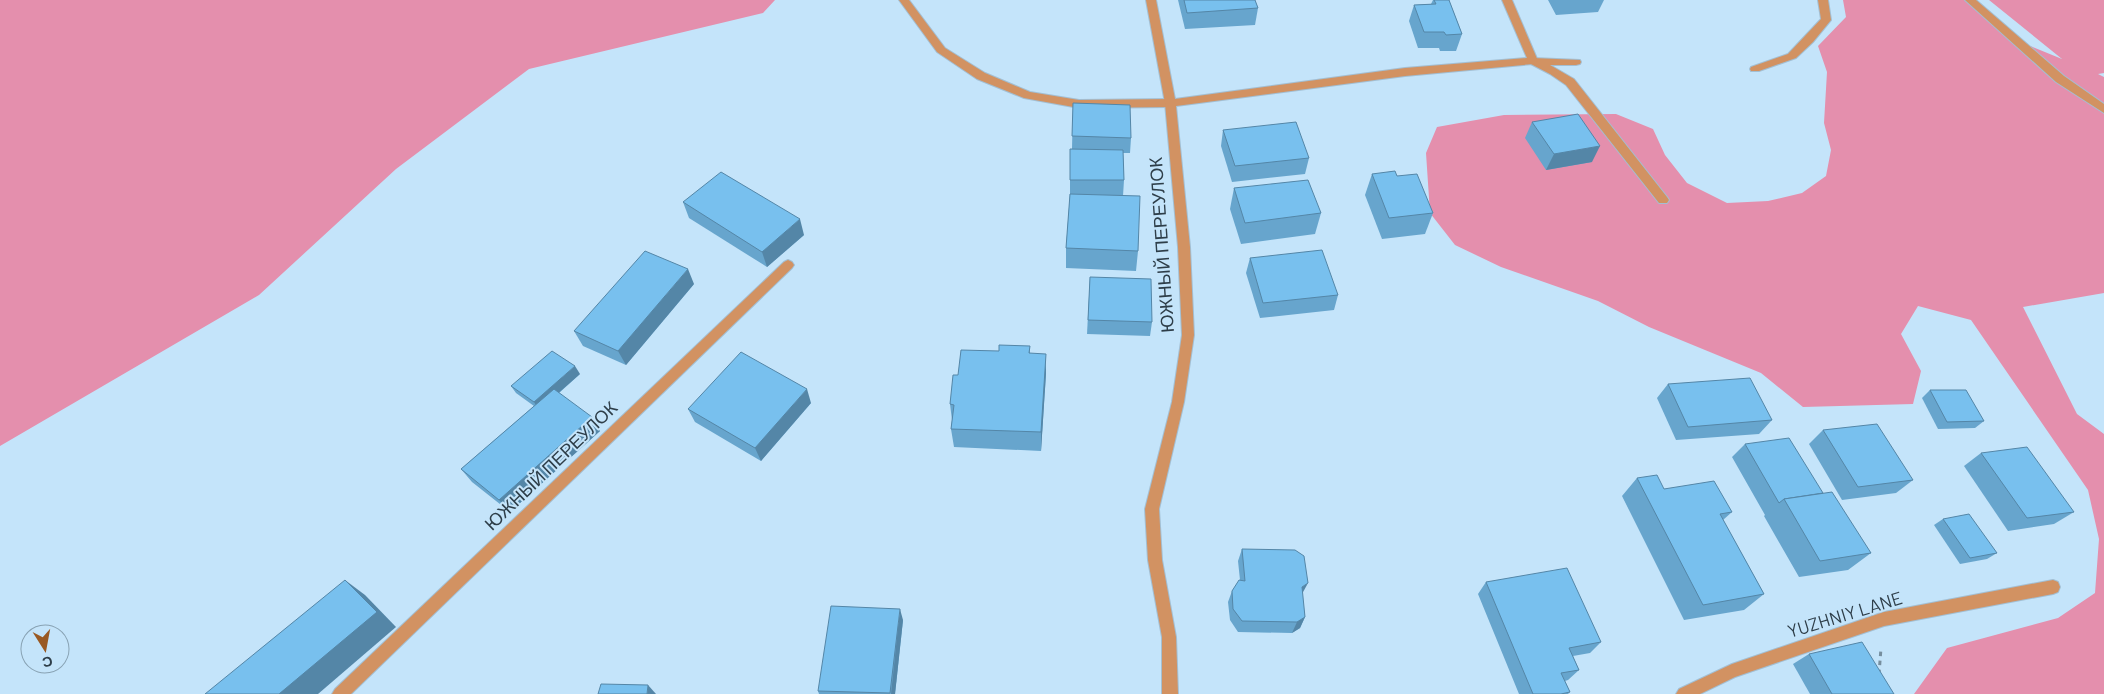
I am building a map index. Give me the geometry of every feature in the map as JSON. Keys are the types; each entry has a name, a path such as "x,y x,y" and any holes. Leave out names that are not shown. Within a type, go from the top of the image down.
{"street":[{"path":"904,0 941,50 980,76 1028,95 1079,104 1170,103 1405,72 1533,62 1576,62"},
{"name":"ЮЖНЫЙ ПЕРЕУЛОК","path":"1151,0 1170,103 1184,247 1188,335 1178,402 1152,509 1155,560 1169,637 1170,694"},
{"path":"1507,0 1533,62 1554,71 1570,82 1663,200"},
{"path":"1755,69 1792,56 1809,40 1826,20 1824,0"},
{"path":"1970,0 2060,79 2104,109"},
{"name":"ЮЖНЫЙ ПЕРЕУЛОК","path":"340,694 788,265"},
{"name":"YUZHNIY LANE","path":"1684,694 1732,671 1884,619 2053,587"}],"path":[{"path":"1879,675 1884,619"}],"shaded area":[{"path":"0,0 775,0 763,13 529,69 396,169 259,295 0,446"},
{"path":"1843,0 1972,0 2028,45 2062,59 1989,0 2104,0 2104,73 2098,74 2104,77 2104,293 2023,307 2077,414 2104,434 2104,694 1914,694 1947,648 2058,618 2095,593 2099,539 2088,490 1971,320 1918,306 1901,334 1921,371 1913,404 1803,407 1761,373 1649,327 1598,301 1501,267 1455,245 1430,213 1426,153 1437,127 1504,115 1616,114 1653,129 1665,155 1687,183 1727,203 1768,201 1802,193 1826,176 1831,150 1824,123 1827,72 1818,46 1846,17"}],"building":[{"path":"1184,0 1255,0 1258,8 1187,13"},
{"path":"1434,0 1449,0 1462,34 1446,35 1444,32 1424,32 1414,5 1436,4"},
{"path":"1073,103 1130,105 1131,138 1072,136"},
{"path":"1578,114 1600,146 1554,154 1532,122"},
{"path":"1296,122 1309,158 1235,166 1223,130"},
{"path":"1070,149 1123,150 1124,180 1070,180"},
{"path":"1395,171 1397,176 1417,174 1433,213 1389,218 1372,174"},
{"path":"721,172 800,219 762,252 683,202"},
{"path":"1308,180 1321,213 1245,223 1234,188"},
{"path":"1070,194 1140,196 1138,251 1066,248"},
{"path":"1322,250 1338,295 1263,303 1250,258"},
{"path":"645,251 688,269 618,351 574,331"},
{"path":"1090,277 1151,279 1152,322 1088,320"},
{"path":"999,345 1030,346 1029,353 1046,354 1041,432 951,429 954,405 950,404 953,375 958,375 961,350 999,351"},
{"path":"552,351 575,366 534,402 511,386"},
{"path":"741,352 807,389 755,448 688,409"},
{"path":"1750,378 1772,420 1688,427 1668,384"},
{"path":"554,389 592,417 499,500 461,469"},
{"path":"1930,390 1966,390 1984,421 1947,422"},
{"path":"1877,424 1913,480 1858,487 1823,430"},
{"path":"1789,438 1823,493 1784,499 1779,503 1745,444"},
{"path":"2027,447 2074,512 2027,518 1981,453"},
{"path":"1657,475 1664,489 1714,481 1732,512 1720,514 1764,594 1703,605 1637,478"},
{"path":"1832,492 1871,553 1820,561 1784,499"},
{"path":"1969,514 1997,553 1970,558 1943,519"},
{"path":"1242,549 1295,550 1304,556 1308,583 1302,587 1305,617 1297,622 1242,621 1233,609 1232,591 1239,580 1245,581"},
{"path":"1567,568 1601,642 1569,648 1579,670 1561,673 1570,692 1561,694 1533,694 1486,582"},
{"path":"345,580 377,612 279,694 205,694"},
{"path":"831,606 900,609 890,693 818,691"},
{"path":"1862,642 1894,694 1832,694 1809,654"},
{"path":"601,684 648,685 647,694 598,694"}]}
